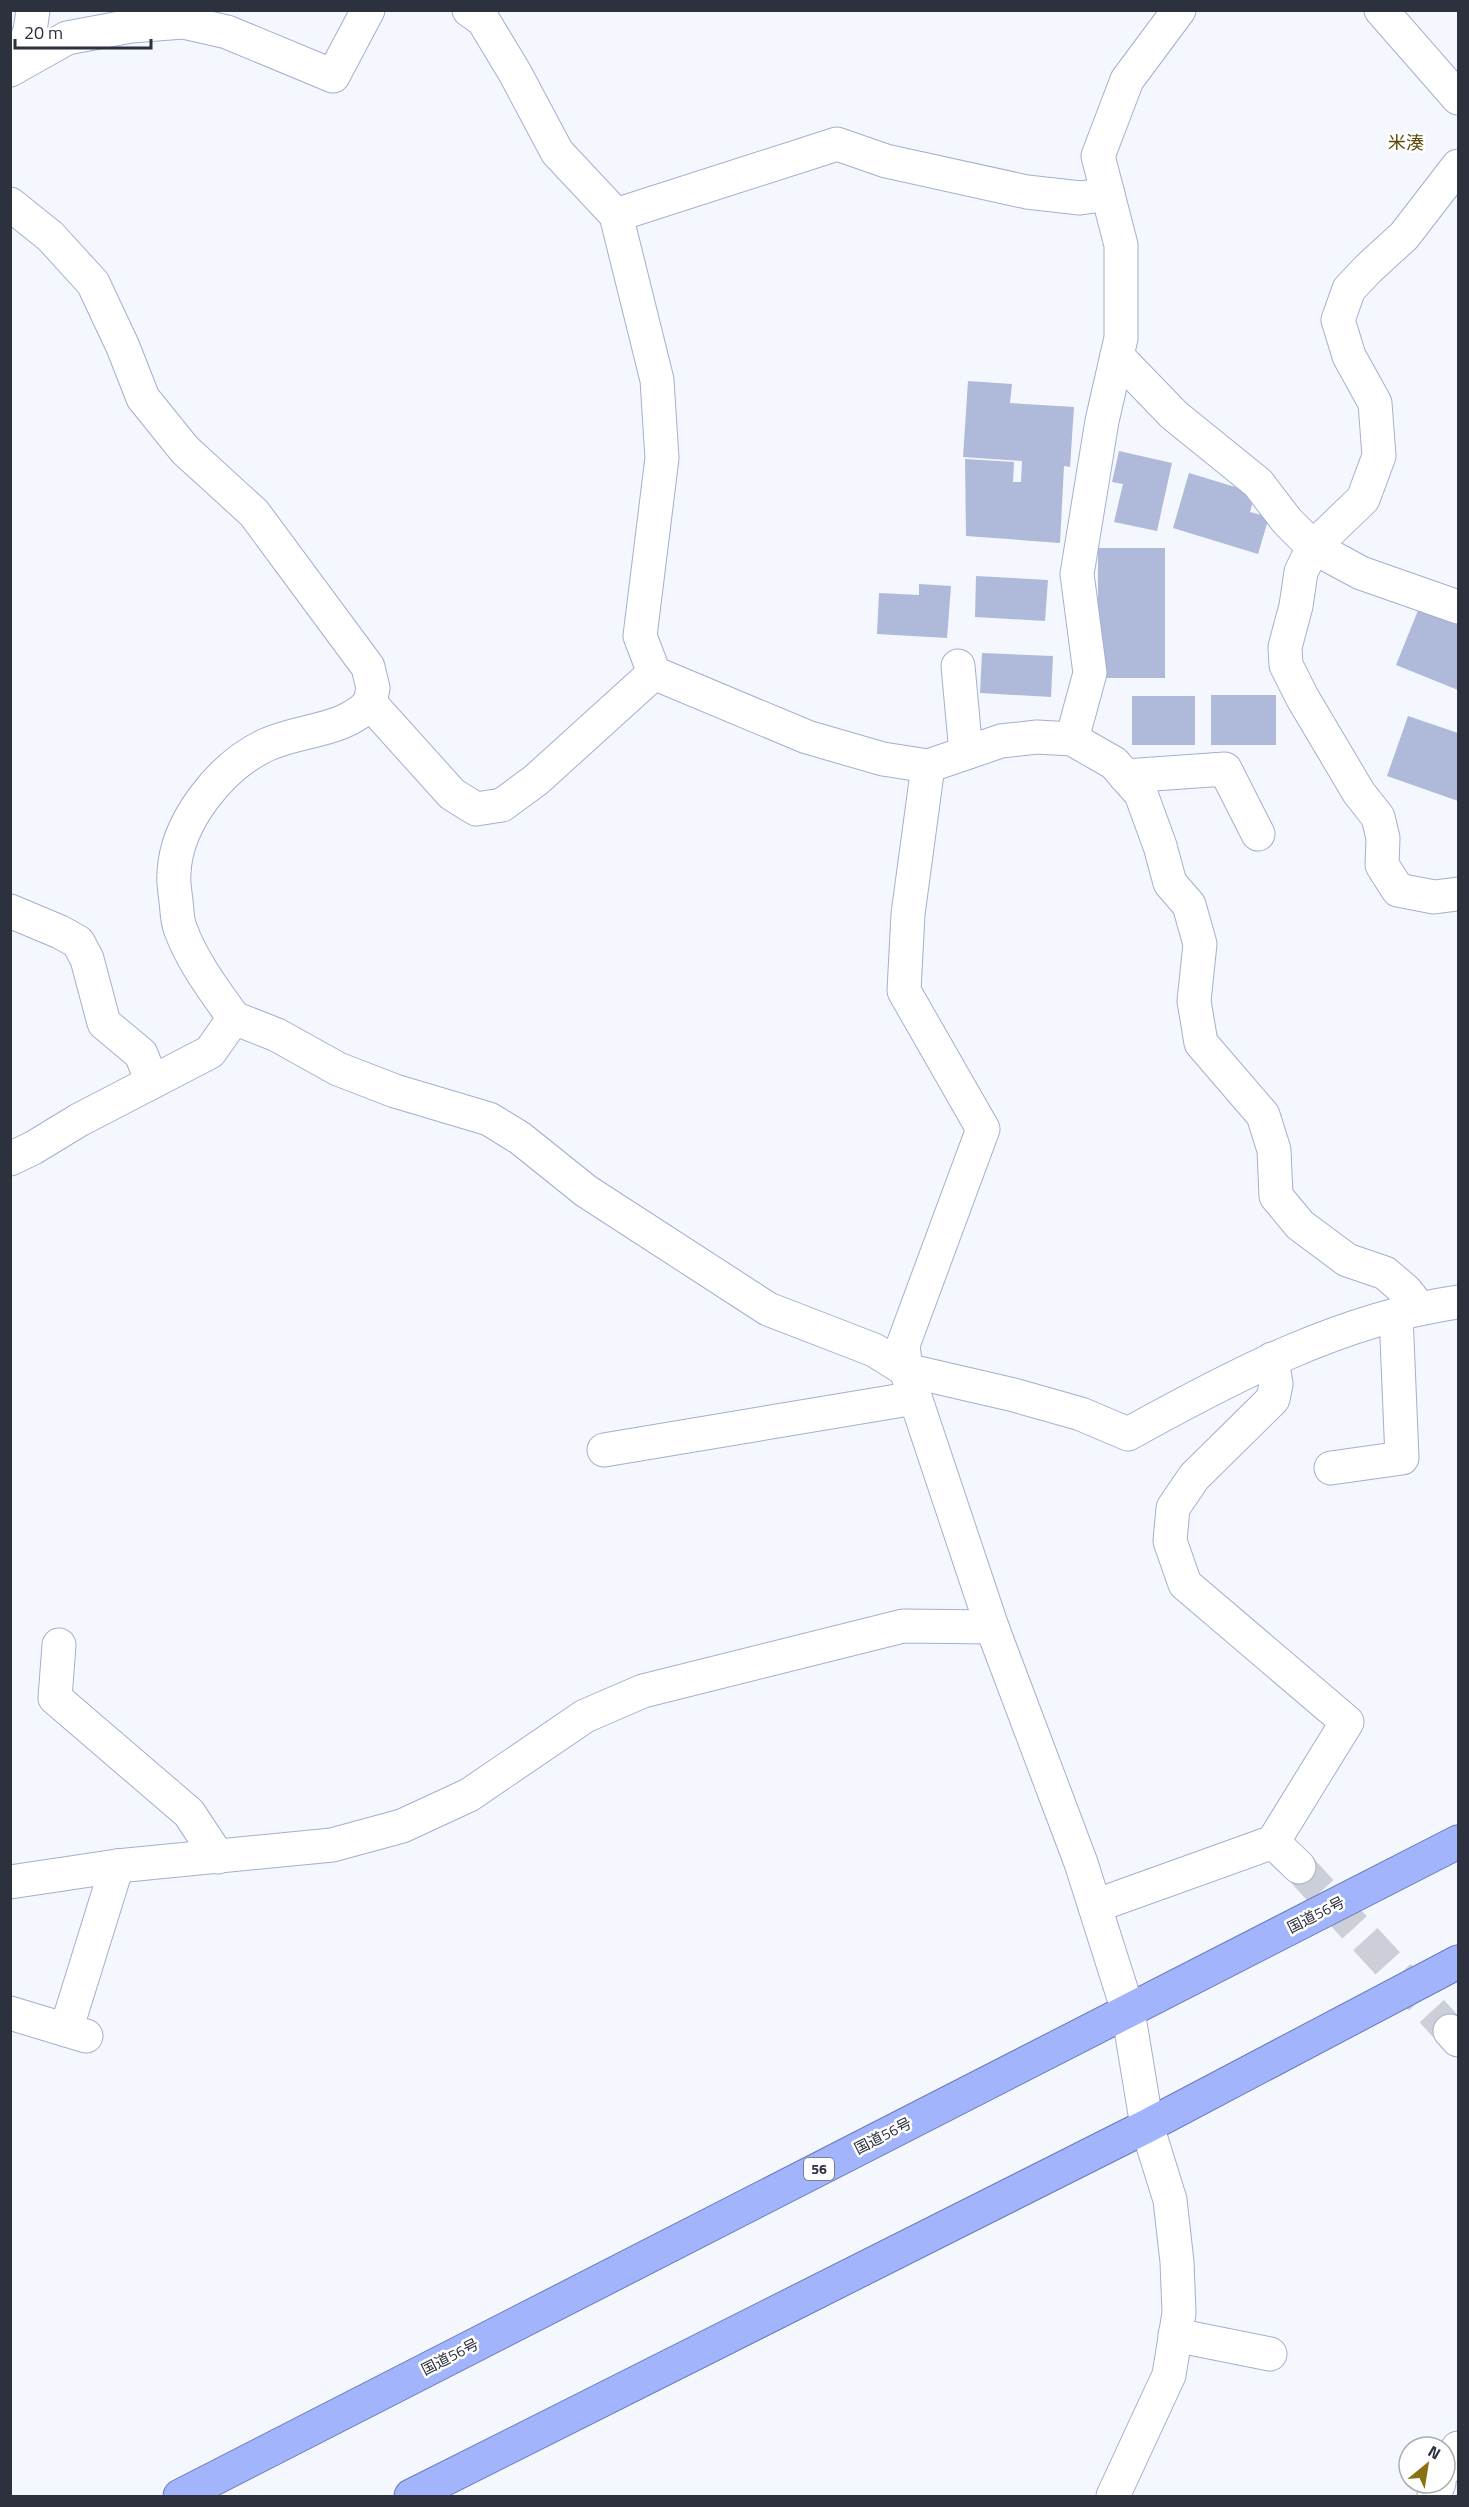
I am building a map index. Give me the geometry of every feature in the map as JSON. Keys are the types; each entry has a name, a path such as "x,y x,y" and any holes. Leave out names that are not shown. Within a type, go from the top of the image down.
{"highway":[{"name":"国道56号","path":"180,2496 1458,1842"},
{"path":"411,2496 1147,2126 1458,1962"}],"street":[{"path":"13,68 30,31 33,10"},
{"path":"13,68 67,38 131,26 183,22 227,32 333,75 368,10"},
{"path":"1072,739 1090,673 1077,574 1102,421 1121,338 1121,245 1098,156 1126,81 1179,10"},
{"path":"1381,10 1458,98"},
{"path":"482,14 557,152 616,214 657,380 662,458 640,636 654,673 807,737 884,759 928,766 1001,741 1037,737 1072,739 1114,763 1141,794 1160,846 1170,883 1189,905 1200,944 1194,1001 1201,1043 1263,1115 1274,1150 1276,1196 1300,1225 1347,1260 1385,1273 1406,1291 1408,1311 1402,1458 1331,1468"},
{"path":"616,214 837,144 886,161 1027,192 1080,198 1108,194"},
{"path":"1458,166 1404,237 1349,289 1338,320 1349,356 1375,404 1379,456 1363,499 1313,547 1301,573 1296,606 1285,647 1286,665 1335,755 1359,793 1378,817 1383,838 1382,865 1398,890 1434,897 1458,894"},
{"path":"10,204 50,236 93,283 123,347 143,398 185,450 254,513 368,667 373,688 370,702 361,713 314,731 267,744 234,764 206,795 182,837 174,873 179,926 203,976 234,1018 278,1035 338,1069 395,1091 489,1119 520,1138 586,1191 768,1309 874,1350 910,1384"},
{"path":"1117,356 1174,415 1258,483 1287,521 1313,547 1361,573 1458,607"},
{"path":"958,666 966,753"},
{"path":"370,702 452,794 476,809 502,805 536,780 654,673"},
{"path":"928,766 908,914 904,991 983,1129 903,1345 910,1384 992,1628 1082,1863 1128,2011 1147,2126 1170,2200 1177,2262 1179,2313 1169,2375 1113,2496"},
{"path":"1125,776 1225,769 1258,834"},
{"path":"10,911 78,942 87,959 104,1023 141,1054 152,1082"},
{"path":"10,1159 210,1052 234,1018"},
{"path":"604,1450 910,1384 1014,1395 1082,1414 1128,1434 1217,1385 1296,1348 1408,1311 1458,1302"},
{"path":"1095,1906 1273,1842 1347,1722 1185,1584 1170,1541 1173,1508 1194,1477 1273,1399 1276,1384 1272,1359"},
{"path":"10,1882 117,1866 332,1845 402,1826 469,1795 585,1716 643,1691 903,1626 992,1628"},
{"path":"59,1645 55,1698 189,1814 218,1857"},
{"path":"1273,1842 1299,1867"},
{"path":"10,2013 76,2033 117,1866"},
{"path":"1175,2335 1270,2354"}],"building":[{"path":"968,381 1012,384 1010,403 1074,407 1070,467 1064,466 1060,543 966,536 965,459 1014,462 1013,482 1021,482 1022,461 963,457"},
{"path":"1119,451 1172,463 1157,531 1114,522 1123,484 1112,482"},
{"path":"1189,473 1255,493 1250,512 1269,517 1258,554 1173,528"},
{"path":"1098,548 1165,548 1165,678 1098,678"},
{"path":"976,576 1048,580 1045,621 975,617"},
{"path":"919,584 951,586 947,638 877,634 879,593 919,595"},
{"path":"1419,608 1458,624 1458,690 1396,665"},
{"path":"982,653 1053,656 1051,697 980,693"},
{"path":"1211,695 1276,695 1276,745 1211,745"},
{"path":"1132,696 1195,696 1195,745 1132,745"},
{"path":"1408,716 1458,733 1458,801 1387,776"}],"tunnel":[{"path":"1299,1867 1450,2031"}],"district":[{"name":"米湊","path":"1406,143"}]}
